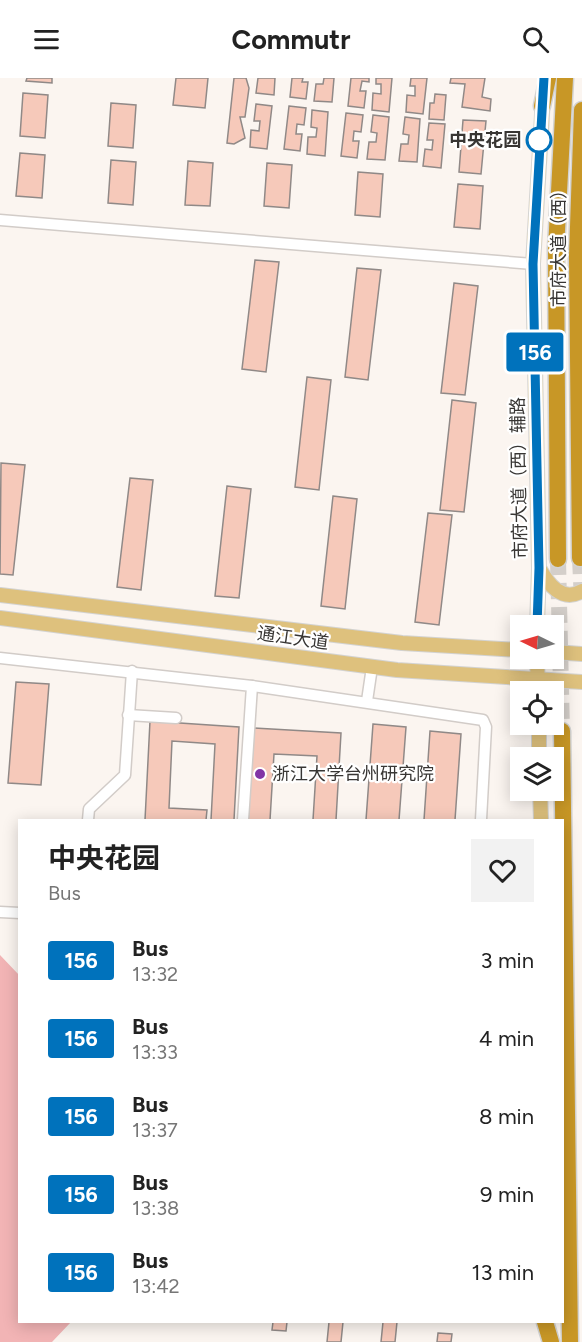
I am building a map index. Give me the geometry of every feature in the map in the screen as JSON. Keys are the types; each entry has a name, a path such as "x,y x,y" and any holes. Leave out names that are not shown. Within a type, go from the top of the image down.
{"highway":[{"path":"542,106 546,78"},
{"name":"市府大道（西）","path":"558,559 556,249 565,78"},
{"name":"市府大道（西）","path":"580,558 577,256 582,110"},
{"path":"562,735 563,819"},
{"path":"564,856 570,1342"},
{"path":"564,925 565,918"},
{"path":"544,1323 551,1342"}],"main road":[{"name":"市府大道（西）辅路","path":"537,615 539,568 533,264 542,106"},
{"path":"539,568 549,585 558,591 564,594 582,591"},
{"name":"通江大道","path":"0,595 402,643 510,649"},
{"name":"通江大道","path":"0,618 510,683"},
{"path":"564,653 582,654"},
{"name":"通江大道","path":"564,684 582,682"},
{"path":"540,801 540,819"},
{"path":"542,1342 544,1323"}],"street":[{"path":"0,220 533,264"},
{"path":"0,658 132,670 367,701 483,720 486,727 481,819"},
{"path":"367,701 372,667"},
{"path":"88,819 89,809 125,775 132,670"},
{"path":"243,819 252,686"},
{"path":"128,715 176,718"},
{"path":"0,912 18,913"},
{"path":"562,1323 570,1342"}],"shaded area":[{"path":"0,955 18,974 18,1323 70,1323 52,1342 0,1342"}],"building":[{"path":"27,78 52,78 52,83 26,81"},
{"path":"176,78 208,78 205,108 173,105"},
{"path":"234,78 246,78 249,88 245,117 240,117 245,138 234,144 227,143"},
{"path":"258,78 275,78 274,95 256,93"},
{"path":"292,78 303,78 302,82 308,82 306,99 290,97"},
{"path":"324,78 334,78 332,102 314,101 316,84 323,84"},
{"path":"351,78 369,78 369,82 362,81 360,91 366,91 364,108 348,106"},
{"path":"376,78 392,78 389,112 372,110 373,93 381,94 381,84 376,84"},
{"path":"411,78 427,78 423,114 406,112 407,95 415,96 415,86 410,86"},
{"path":"451,78 485,78 482,97 491,99 490,111 462,107 465,84 450,83"},
{"path":"23,93 48,95 45,138 20,136"},
{"path":"435,94 446,95 444,120 429,119 430,103 434,103"},
{"path":"111,103 136,105 133,148 108,146"},
{"path":"256,104 272,106 267,149 250,147 251,130 259,131 260,121 254,121"},
{"path":"289,106 306,108 304,125 297,124 296,134 302,134 300,151 284,149"},
{"path":"312,110 328,112 325,156 307,154 308,137 316,137 317,128 311,127"},
{"path":"346,113 363,115 361,132 354,131 353,141 359,141 357,158 341,156"},
{"path":"373,115 389,117 385,160 367,159 369,142 376,142 377,133 371,132"},
{"path":"405,117 420,119 417,162 399,161 401,144 408,144 409,135 403,134"},
{"path":"463,120 486,121 481,174 459,172"},
{"path":"429,123 445,124 441,168 423,166 425,149 432,150 433,140 427,140"},
{"path":"20,153 45,155 42,198 16,196"},
{"path":"111,160 136,162 133,205 108,203"},
{"path":"188,161 213,163 210,206 185,205"},
{"path":"267,163 292,165 289,208 264,206"},
{"path":"358,172 383,174 380,217 355,215"},
{"path":"458,184 483,186 480,229 454,227"},
{"path":"255,260 279,262 266,372 242,369"},
{"path":"357,268 381,270 368,380 345,377"},
{"path":"454,283 478,286 465,395 441,393"},
{"path":"307,377 331,380 319,490 295,487"},
{"path":"452,400 476,403 464,512 440,510"},
{"path":"1,463 25,465 13,575 0,574"},
{"path":"130,478 153,480 141,590 117,587"},
{"path":"227,486 251,489 239,598 215,596"},
{"path":"333,496 357,499 345,609 321,606"},
{"path":"428,513 452,515 439,625 415,622"},
{"path":"16,682 49,684 41,785 8,783"},
{"path":"150,721 239,727 234,819 211,819 215,744 172,741 169,808 207,810 206,819 145,819"},
{"path":"373,724 406,727 399,819 366,819"},
{"path":"252,728 341,733 336,819 313,819 317,756 274,754 270,819 247,819"},
{"path":"430,731 461,734 455,819 424,819"},
{"path":"273,1323 287,1323 286,1331 272,1330"},
{"path":"329,1323 343,1323 341,1342 327,1342"},
{"path":"383,1323 397,1323 395,1342 381,1342"},
{"path":"438,1333 452,1334 451,1342 437,1342"}],"tunnel":[{"path":"580,558 582,602"},
{"path":"558,559 561,681"}],"bus line":[{"name":"156","path":"537,615 539,568 533,264 544,78"}],"place":[{"name":"中央花园","path":"539,140"},
{"name":"浙江大学台州研究院","path":"260,774"}]}
